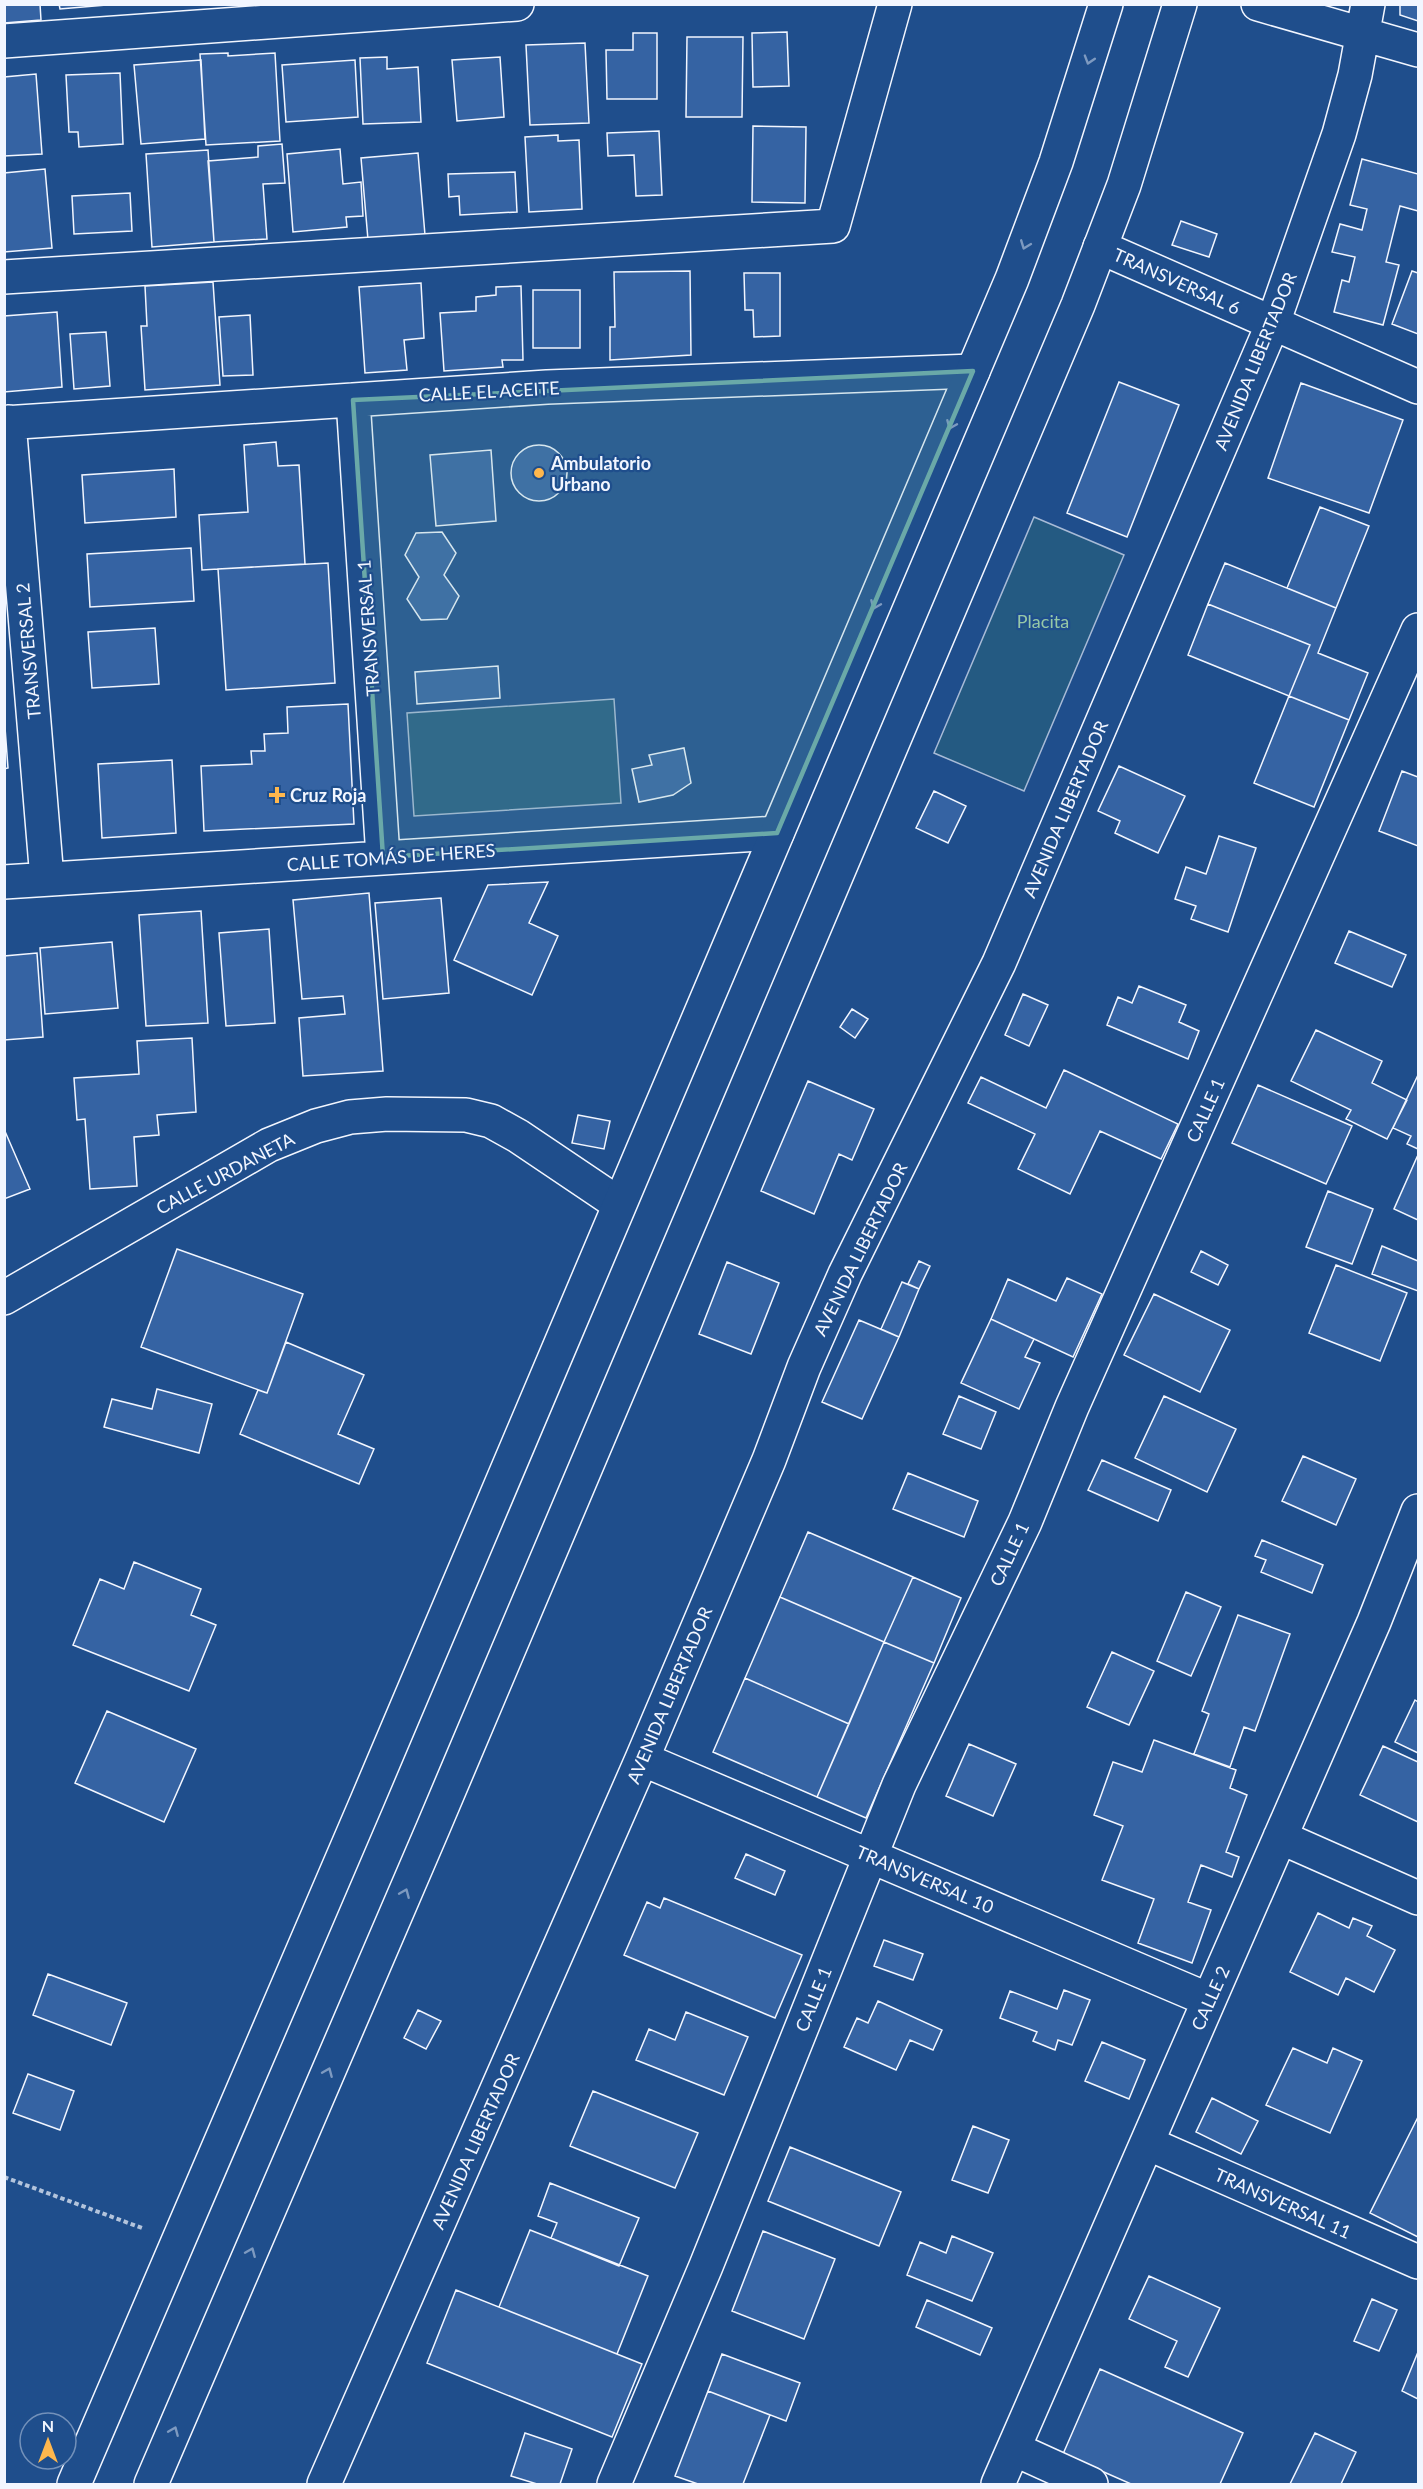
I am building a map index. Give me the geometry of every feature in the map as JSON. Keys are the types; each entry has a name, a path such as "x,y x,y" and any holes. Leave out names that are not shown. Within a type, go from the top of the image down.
{"street":[{"path":"4,41 517,4"},
{"path":"4,277 833,226 895,4"},
{"path":"74,2484 974,371 1056,162 1106,4"},
{"path":"151,2484 943,628 1124,185 1180,4"},
{"path":"1258,4 1366,19 1419,50"},
{"name":"AVENIDA LIBERTADOR","path":"324,2484 642,1759 769,1460 804,1366 845,1274 999,963 1273,323 1339,134 1355,75 1366,19"},
{"name":"TRANSVERSAL 6","path":"1100,247 1419,387"},
{"name":"CALLE EL ACEITE","path":"7,423 547,387 974,371"},
{"name":"TRANSVERSAL 1","path":"353,400 383,857"},
{"name":"TRANSVERSAL 2","path":"7,423 47,879"},
{"name":"CALLE 1","path":"614,2484 899,1785 1025,1522 1077,1396 1419,630"},
{"name":"CALLE TOMÁS DE HERES","path":"4,882 777,833"},
{"name":"CALLE URDANETA","path":"4,1298 269,1145 316,1126 350,1117 387,1114 466,1115 491,1121 518,1136 620,1204"},
{"name":"CALLE 2","path":"998,2484 1417,1521"},
{"name":"TRANSVERSAL 10","path":"642,1759 1209,2000"},
{"path":"1280,1837 1419,1898"},
{"name":"TRANSVERSAL 11","path":"1147,2143 1419,2262"},
{"path":"1014,2449 1090,2484"}],"path":[{"path":"4,2177 178,2242"}],"highlighted area":[{"path":"973,371 777,833 383,857 353,400"}],"green space":[{"name":"Placita","path":"1034,517 1124,555 1024,791 934,753"},
{"path":"614,699 621,803 414,816 407,713"}],"building":[{"path":"4,4 40,4 41,20 4,23"},
{"path":"59,4 106,4 106,5 60,9"},
{"path":"1400,4 1418,4 1418,21 1400,15"},
{"path":"787,32 789,86 753,87 752,33"},
{"path":"633,33 657,33 657,99 607,99 606,50 633,50"},
{"path":"687,37 743,37 742,117 686,117"},
{"path":"585,43 589,123 530,125 526,45"},
{"path":"228,53 228,56 275,53 280,141 206,145 200,54"},
{"path":"387,57 387,69 418,67 421,122 363,124 360,58"},
{"path":"500,57 504,117 457,121 452,60"},
{"path":"201,60 205,139 141,144 134,65"},
{"path":"355,60 358,117 286,122 282,65"},
{"path":"120,73 123,144 79,147 78,132 69,132 66,75"},
{"path":"36,74 42,154 4,156 4,77"},
{"path":"753,126 806,127 805,203 752,202"},
{"path":"659,131 662,195 636,196 634,155 608,156 607,133"},
{"path":"558,135 558,141 579,140 582,209 529,212 525,137"},
{"path":"282,144 285,183 263,184 267,239 214,242 208,161 258,157 258,146"},
{"path":"340,149 343,184 361,182 363,216 346,217 347,227 293,232 287,154"},
{"path":"208,150 214,242 152,247 146,154"},
{"path":"418,153 425,235 368,240 361,158"},
{"path":"1362,159 1418,174 1418,211 1400,206 1386,262 1399,265 1383,325 1334,312 1342,280 1349,282 1355,257 1332,252 1340,224 1362,230 1367,209 1350,205"},
{"path":"45,169 52,248 4,252 4,173"},
{"path":"515,172 517,212 460,215 459,196 449,197 448,174"},
{"path":"130,193 132,231 74,234 72,196"},
{"path":"1181,221 1217,234 1209,257 1172,245"},
{"path":"690,271 691,355 610,360 610,327 615,327 614,272"},
{"path":"1412,271 1418,273 1418,334 1392,324"},
{"path":"744,273 780,273 780,336 754,337 753,310 745,310"},
{"path":"213,282 220,385 145,390 141,326 147,326 145,286"},
{"path":"421,283 424,338 404,340 407,370 365,373 359,287"},
{"path":"521,286 523,360 502,360 503,367 444,371 440,313 476,311 476,297 496,295 496,287"},
{"path":"533,290 580,290 580,348 533,348"},
{"path":"57,312 62,387 4,392 4,316"},
{"path":"250,315 253,375 223,376 219,317"},
{"path":"106,332 110,386 74,389 70,334"},
{"path":"1119,382 1179,405 1127,537 1067,513"},
{"path":"1301,383 1403,420 1369,513 1268,478"},
{"path":"276,442 278,466 299,465 305,564 202,570 199,515 248,512 244,445"},
{"name":"Ambulatorio Urbano","path":"533,445 545,445 555,449 563,457 567,473 563,489 555,497 545,501 533,501 523,497 515,489 511,479 511,467 515,457 523,449"},
{"path":"491,450 496,521 436,526 430,455"},
{"path":"174,469 176,517 85,523 82,475"},
{"path":"1320,507 1369,526 1336,608 1287,588"},
{"path":"442,532 456,553 444,575 459,596 447,619 421,620 407,599 419,577 405,555 416,533"},
{"path":"191,548 194,601 90,607 87,554"},
{"path":"328,563 335,683 226,690 218,569"},
{"path":"1225,563 1336,608 1318,653 1368,673 1349,720 1289,696 1310,645 1208,604"},
{"path":"1208,604 1310,645 1289,696 1188,655"},
{"path":"155,628 159,684 92,688 88,632"},
{"path":"498,666 500,698 417,704 415,672"},
{"path":"1289,696 1349,720 1314,807 1254,783"},
{"name":"Cruz Roja","path":"348,704 354,824 204,831 201,766 252,764 251,751 265,751 264,734 288,733 287,707"},
{"path":"4,714 8,768 4,769"},
{"path":"684,748 691,783 673,795 639,802 632,769 652,765 649,755"},
{"path":"172,760 176,833 102,838 98,764"},
{"path":"1119,766 1185,796 1158,853 1115,833 1120,821 1098,811"},
{"path":"1402,771 1418,777 1418,846 1379,831"},
{"path":"934,791 966,806 948,843 916,828"},
{"path":"1219,836 1256,848 1228,932 1191,919 1196,906 1175,899 1186,867 1206,874"},
{"path":"548,882 529,923 558,936 532,995 454,960 488,885"},
{"path":"369,893 383,1071 303,1076 299,1018 345,1014 343,996 302,999 293,900"},
{"path":"441,898 449,993 383,999 375,903"},
{"path":"201,911 208,1023 146,1026 139,915"},
{"path":"269,929 275,1023 226,1026 219,933"},
{"path":"1349,931 1406,955 1392,987 1335,963"},
{"path":"112,942 118,1008 45,1014 40,948"},
{"path":"37,953 43,1037 4,1040 4,956"},
{"path":"1139,986 1186,1005 1179,1022 1199,1031 1188,1059 1107,1025 1118,997 1132,1003"},
{"path":"1023,994 1048,1005 1029,1046 1005,1035"},
{"path":"852,1009 868,1019 855,1038 840,1027"},
{"path":"1316,1030 1382,1061 1372,1083 1407,1100 1387,1139 1346,1119 1351,1110 1291,1081"},
{"path":"192,1038 196,1112 157,1115 159,1135 134,1137 137,1186 90,1189 85,1119 77,1120 74,1078 139,1074 137,1041"},
{"path":"1064,1070 1178,1124 1161,1159 1100,1131 1070,1194 1018,1169 1035,1134 968,1103 981,1077 1046,1108"},
{"path":"1418,1075 1418,1149 1407,1144 1411,1136 1393,1128"},
{"path":"808,1081 874,1109 852,1160 839,1154 814,1214 761,1191"},
{"path":"1258,1085 1352,1126 1326,1184 1232,1143"},
{"path":"578,1115 610,1121 604,1149 572,1143"},
{"path":"4,1129 30,1189 4,1199"},
{"path":"1418,1158 1418,1220 1394,1209"},
{"path":"1328,1191 1373,1209 1352,1264 1306,1247"},
{"path":"1382,1246 1418,1261 1418,1291 1372,1274"},
{"path":"177,1249 303,1294 267,1393 141,1347"},
{"path":"1201,1251 1228,1265 1218,1285 1191,1272"},
{"path":"919,1261 930,1266 919,1289 908,1284"},
{"path":"727,1262 779,1283 751,1354 699,1334"},
{"path":"1336,1265 1407,1293 1380,1361 1309,1333"},
{"path":"1067,1278 1102,1294 1073,1357 991,1319 1008,1279 1056,1301"},
{"path":"902,1282 919,1289 899,1337 881,1329"},
{"path":"1154,1294 1230,1330 1200,1392 1124,1355"},
{"path":"991,1319 1034,1339 1025,1357 1040,1363 1019,1409 961,1383"},
{"path":"859,1320 899,1337 862,1419 822,1402"},
{"path":"286,1342 364,1375 338,1434 374,1449 359,1484 240,1434 258,1390 267,1393"},
{"path":"157,1389 212,1404 199,1453 104,1427 112,1399 152,1409"},
{"path":"959,1396 996,1412 981,1449 943,1434"},
{"path":"1164,1396 1236,1429 1207,1492 1135,1458"},
{"path":"1303,1456 1356,1479 1336,1525 1282,1501"},
{"path":"1102,1460 1171,1490 1158,1521 1088,1490"},
{"path":"908,1473 978,1501 964,1537 893,1509"},
{"path":"808,1532 913,1577 884,1642 780,1597"},
{"path":"1262,1540 1323,1565 1312,1593 1261,1572 1266,1560 1255,1556"},
{"path":"134,1562 201,1589 191,1615 216,1625 189,1691 73,1645 100,1579 124,1589"},
{"path":"913,1577 961,1598 934,1663 884,1642"},
{"path":"1186,1592 1221,1607 1191,1676 1157,1661"},
{"path":"780,1597 884,1642 849,1724 745,1678"},
{"path":"1238,1615 1290,1634 1255,1731 1244,1727 1230,1767 1194,1754 1209,1714 1202,1711"},
{"path":"884,1642 934,1663 866,1818 817,1797"},
{"path":"1112,1652 1154,1671 1129,1725 1087,1707"},
{"path":"745,1678 849,1724 817,1797 713,1752"},
{"path":"1415,1700 1418,1702 1418,1753 1395,1742"},
{"path":"107,1711 196,1749 164,1822 75,1783"},
{"path":"1154,1740 1236,1770 1230,1788 1247,1795 1226,1852 1239,1857 1232,1877 1201,1865 1188,1902 1211,1910 1192,1963 1138,1943 1154,1899 1102,1880 1123,1826 1094,1815 1113,1762 1142,1772"},
{"path":"969,1744 1016,1764 993,1816 946,1796"},
{"path":"1383,1746 1418,1762 1418,1822 1360,1795"},
{"path":"746,1854 785,1871 775,1895 735,1878"},
{"path":"664,1898 802,1955 775,2018 624,1955 647,1902 660,1908"},
{"path":"1318,1913 1349,1928 1353,1918 1372,1926 1367,1936 1395,1950 1374,1992 1346,1978 1338,1995 1290,1972"},
{"path":"884,1940 923,1954 913,1980 874,1966"},
{"path":"48,1974 127,2003 111,2045 33,2015"},
{"path":"1064,1990 1090,2000 1072,2045 1058,2040 1055,2050 1033,2041 1037,2032 1000,2018 1010,1991 1057,2009"},
{"path":"878,2001 942,2030 933,2050 910,2040 896,2070 844,2047 857,2018 868,2023"},
{"path":"418,2010 441,2021 426,2049 404,2038"},
{"path":"686,2012 748,2037 724,2095 636,2060 649,2029 675,2040"},
{"path":"1102,2042 1145,2060 1129,2099 1085,2081"},
{"path":"1293,2048 1327,2063 1333,2048 1362,2061 1330,2133 1266,2105"},
{"path":"28,2074 74,2091 60,2130 13,2113"},
{"path":"593,2091 698,2133 675,2188 570,2146"},
{"path":"1212,2098 1258,2121 1241,2154 1196,2132"},
{"path":"1418,2117 1418,2237 1370,2213"},
{"path":"973,2126 1009,2140 988,2193 952,2180"},
{"path":"790,2147 901,2192 879,2246 768,2201"},
{"path":"550,2183 639,2218 619,2266 551,2238 557,2223 538,2216"},
{"path":"530,2230 648,2276 617,2354 499,2307"},
{"path":"763,2231 835,2259 804,2339 732,2311"},
{"path":"952,2236 993,2253 972,2301 907,2275 920,2242 946,2253"},
{"path":"1149,2276 1220,2308 1188,2377 1165,2367 1177,2341 1129,2319"},
{"path":"456,2290 642,2364 612,2437 427,2363"},
{"path":"1372,2299 1397,2310 1379,2351 1354,2341"},
{"path":"927,2300 992,2328 980,2355 916,2327"},
{"path":"1418,2352 1418,2399 1402,2391"},
{"path":"722,2354 800,2383 786,2421 708,2391"},
{"path":"1100,2369 1243,2433 1220,2484 1131,2484 1063,2454"},
{"path":"708,2391 770,2415 743,2484 698,2484 675,2476"},
{"path":"525,2433 572,2449 560,2484 537,2484 511,2476"},
{"path":"1315,2433 1356,2452 1341,2484 1290,2484"}],"place":[{"name":"Ambulatorio Urbano","path":"539,473"},
{"name":"Cruz Roja","path":"277,795"}]}
